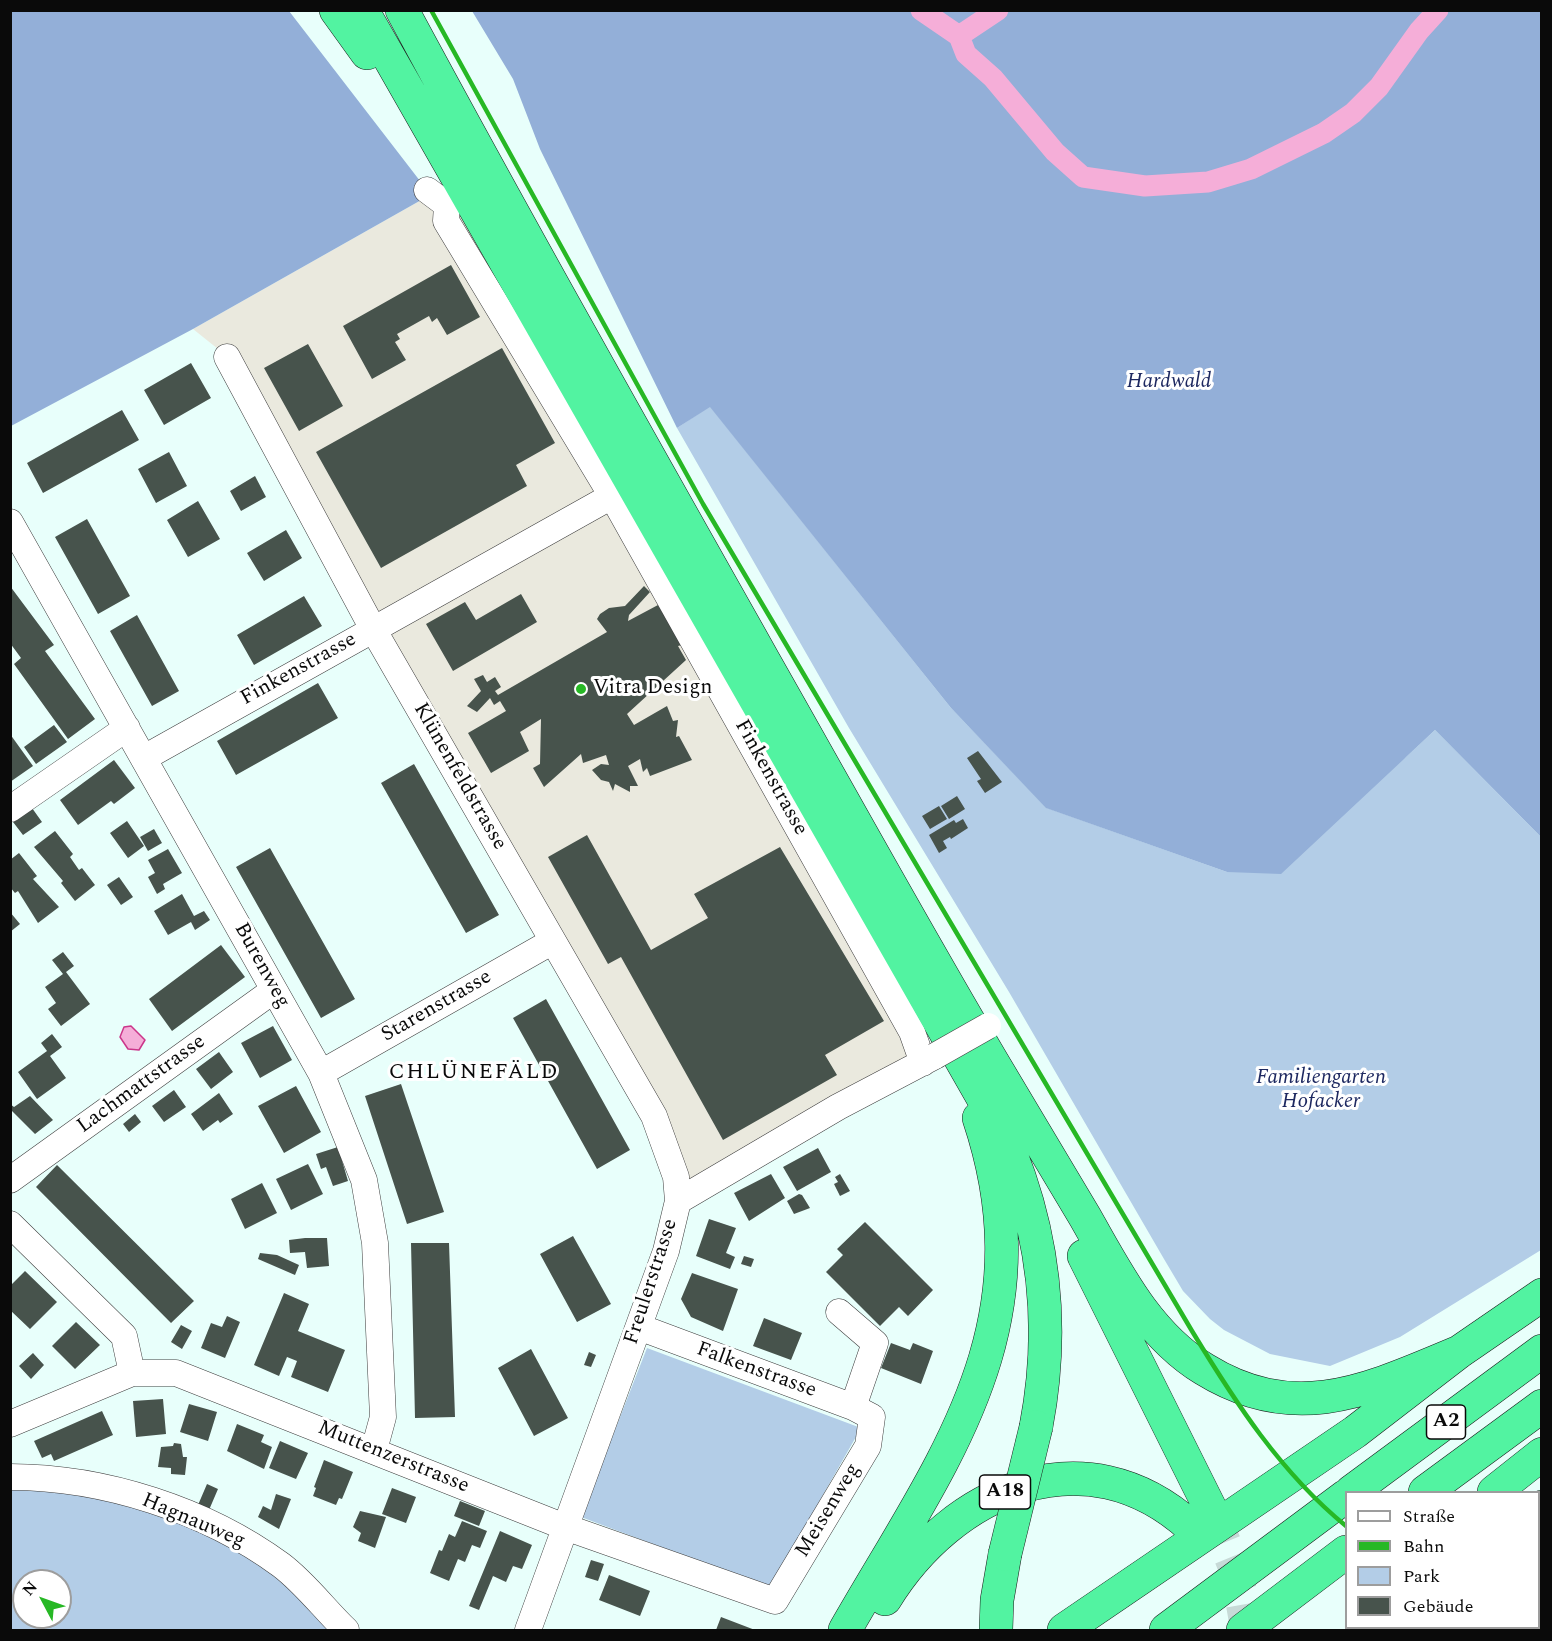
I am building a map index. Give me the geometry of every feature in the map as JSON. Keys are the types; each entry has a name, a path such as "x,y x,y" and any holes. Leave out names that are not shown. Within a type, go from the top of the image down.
{"highway":[{"path":"336,10 415,119 498,217"},
{"path":"362,10 498,217"},
{"path":"382,10 990,1108 1021,1176 1036,1233 1046,1317 1044,1378 1036,1426 1005,1554 997,1615"},
{"path":"402,10 498,217"},
{"path":"951,1039 1134,1299 1159,1331 1191,1360 1227,1382 1251,1392 1285,1399 1310,1399 1335,1397 1363,1390 1459,1352"},
{"path":"845,1630 960,1430 987,1359 999,1293 1000,1225 986,1145 951,1039"},
{"name":"A18","path":"866,1630 899,1579 926,1545 968,1511 1010,1489 1066,1479 1110,1483 1201,1520 951,1039"},
{"path":"1064,1630 1355,1432 1459,1352 1542,1295"},
{"name":"A2","path":"1352,1491 1542,1351"},
{"name":"A2","path":"1426,1491 1542,1406"},
{"path":"1495,1491 1542,1454"},
{"path":"1166,1630 1345,1497"},
{"path":"1243,1630 1345,1554"},
{"path":"831,1630 870,1587"}],"street":[{"name":"Finkenstrasse","path":"427,190 447,205 446,221 612,496 912,1032 951,1039"},
{"name":"Klünenfeldstrasse","path":"227,357 373,629 654,1116 676,1177 678,1201"},
{"name":"Finkenstrasse","path":"144,758 612,496"},
{"name":"Burenweg","path":"10,522 321,1073 364,1180 375,1243 383,1417 374,1450"},
{"path":"10,809 127,728"},
{"name":"Starenstrasse","path":"321,1073 553,941"},
{"name":"Lachmattstrasse","path":"10,1180 274,990"},
{"name":"Freulerstrasse","path":"528,1630 666,1251 678,1201 951,1039"},
{"path":"10,1224 124,1336 132,1373"},
{"name":"Meisenweg","path":"775,1601 868,1446 862,1412 875,1343 840,1312"},
{"name":"Falkenstrasse","path":"639,1327 862,1412"},
{"name":"Muttenzerstrasse","path":"10,1424 132,1373 176,1373 565,1527 775,1601"},
{"name":"Hagnauweg","path":"10,1477 93,1485 165,1505 236,1537 283,1566 346,1630"}],"shaded area":[{"path":"445,182 935,1056 678,1201 676,1177 228,357 193,329 423,199 427,190"},
{"path":"131,1026 145,1040 139,1050 128,1049 120,1037 124,1027"}],"green space":[{"path":"11,11 289,11 427,190 423,199 193,329 11,426"},
{"name":"Hardwald","path":"472,11 1541,11 1541,837 1435,730 1281,874 1227,872 1046,808 951,708 710,407 677,428 540,149 513,79"},
{"name":"Familiengarten Hofacker","path":"710,406 951,708 1047,808 1227,872 1406,757 1435,730 1541,837 1541,1250 1400,1337 1330,1366 1270,1354 1224,1330 1210,1319 1183,1291 1009,992 849,728 677,428"},
{"path":"647,1348 861,1428 770,1588 581,1517"},
{"path":"11,1487 45,1487 146,1509 244,1550 342,1630 11,1630"}],"building":[{"path":"451,265 480,317 447,335 437,318 432,322 429,316 397,334 400,339 395,342 406,360 372,379 343,326"},
{"path":"308,344 343,406 299,431 264,368"},
{"path":"502,348 555,443 516,465 527,486 381,568 316,452"},
{"path":"191,363 211,398 164,425 144,390"},
{"path":"122,410 139,440 43,493 27,463"},
{"path":"169,452 187,486 156,503 138,469"},
{"path":"255,476 266,497 241,511 230,491"},
{"path":"198,501 220,539 188,557 167,520"},
{"path":"87,519 130,596 98,614 55,537"},
{"path":"286,530 302,558 264,581 247,553"},
{"path":"10,586 54,645 45,651 95,719 68,739 14,664 21,658 10,643"},
{"name":"Vitra Design","path":"644,586 650,592 629,615 628,621 658,605 682,645 678,646 686,660 627,714 634,725 667,706 673,721 678,720 676,737 679,736 692,760 650,776 647,768 643,772 640,759 628,766 638,786 630,786 630,792 615,784 613,791 609,782 601,780 592,770 601,764 609,765 606,755 583,763 581,754 544,787 533,768 540,764 541,719 520,732 529,751 491,773 468,733 506,711 500,701 494,705 490,698 477,712 467,706 481,691 474,679 483,675 487,682 495,677 501,687 495,691 498,695 607,632 597,619 600,614 609,608 625,606"},
{"path":"521,594 537,622 453,671 426,624 465,602 476,620"},
{"path":"304,596 322,626 254,665 237,635"},
{"path":"137,615 179,691 152,706 110,631"},
{"path":"318,683 338,718 236,775 217,741"},
{"path":"54,725 67,742 36,764 24,747"},
{"path":"10,734 33,766 10,782"},
{"path":"978,751 1002,782 985,793 977,781 981,779 967,758"},
{"path":"114,760 135,788 114,804 111,801 78,825 60,800"},
{"path":"414,764 499,915 466,933 381,783"},
{"path":"957,796 965,809 949,819 941,806"},
{"path":"939,806 947,819 930,829 922,816"},
{"path":"32,808 42,822 23,835 13,822"},
{"path":"963,819 968,828 951,839 950,837 943,841 947,848 939,853 929,835 954,820 956,823"},
{"path":"127,821 144,846 128,858 110,833"},
{"path":"154,829 162,843 148,851 140,837"},
{"path":"55,831 73,854 70,857 79,870 82,868 95,885 75,901 61,883 63,881 34,847"},
{"path":"587,835 651,950 708,918 694,894 780,847 884,1021 825,1055 837,1075 723,1140 621,957 608,964 548,857"},
{"path":"270,848 355,999 321,1018 236,867"},
{"path":"168,849 182,873 163,884 165,889 157,894 148,877 155,873 148,860"},
{"path":"19,853 37,876 33,879 59,907 38,923 18,891 15,893 10,887 10,860"},
{"path":"119,877 133,897 121,905 107,885"},
{"path":"182,894 194,916 204,911 210,920 195,930 191,922 168,935 154,911"},
{"path":"10,912 20,924 10,932"},
{"path":"221,945 245,977 172,1031 149,999"},
{"path":"63,952 74,966 66,972 90,1004 61,1026 48,1009 56,1003 45,987 63,974 52,960"},
{"path":"546,999 630,1150 597,1169 513,1018"},
{"path":"273,1026 292,1060 260,1078 241,1043"},
{"path":"52,1034 62,1047 50,1056 66,1078 37,1099 18,1072 47,1051 41,1043"},
{"path":"219,1052 233,1072 211,1089 196,1069"},
{"path":"401,1084 444,1212 407,1224 365,1096"},
{"path":"296,1086 321,1132 284,1153 258,1106"},
{"path":"174,1090 186,1107 164,1122 152,1106"},
{"path":"219,1093 233,1114 220,1123 218,1120 203,1131 191,1114"},
{"path":"30,1096 53,1120 35,1134 10,1109 10,1104 14,1107"},
{"path":"135,1114 141,1122 129,1132 123,1124"},
{"path":"338,1147 348,1181 333,1186 326,1167 321,1169 316,1154"},
{"path":"818,1148 831,1172 797,1191 783,1167"},
{"path":"308,1164 323,1194 291,1210 276,1179"},
{"path":"57,1165 194,1301 171,1323 36,1187"},
{"path":"771,1174 785,1198 749,1221 734,1193"},
{"path":"840,1174 850,1191 840,1196 834,1184 838,1182 835,1177"},
{"path":"262,1183 277,1213 245,1229 231,1199"},
{"path":"799,1194 810,1208 794,1214 787,1201"},
{"path":"709,1219 736,1228 726,1253 735,1257 730,1269 696,1256"},
{"path":"865,1222 933,1290 908,1316 899,1307 880,1326 826,1272 843,1255 837,1249"},
{"path":"573,1236 611,1304 577,1322 540,1254"},
{"path":"327,1238 329,1266 307,1268 305,1252 290,1253 289,1240"},
{"path":"411,1243 449,1243 455,1417 415,1418"},
{"path":"260,1253 277,1255 299,1265 295,1275 258,1259"},
{"path":"744,1256 754,1259 751,1267 741,1264"},
{"path":"25,1271 57,1302 30,1329 10,1310 10,1286"},
{"path":"692,1273 738,1289 723,1331 691,1317 681,1299"},
{"path":"284,1293 309,1304 298,1331 345,1350 328,1392 291,1377 297,1361 287,1357 279,1376 254,1365"},
{"path":"227,1316 240,1322 225,1358 201,1348 211,1323 222,1327"},
{"path":"764,1318 802,1333 791,1360 753,1346"},
{"path":"76,1322 100,1345 75,1369 52,1346"},
{"path":"181,1325 192,1331 182,1349 171,1342"},
{"path":"891,1343 910,1350 913,1343 933,1351 921,1384 881,1368"},
{"path":"531,1349 568,1418 534,1436 498,1368"},
{"path":"589,1352 596,1355 591,1367 584,1365"},
{"path":"33,1353 44,1365 31,1379 19,1366"},
{"path":"163,1399 166,1434 136,1437 133,1401"},
{"path":"189,1404 217,1412 208,1441 180,1432"},
{"path":"102,1411 113,1435 54,1461 51,1454 42,1458 34,1441"},
{"path":"237,1424 264,1435 261,1442 272,1447 264,1469 227,1451"},
{"path":"280,1441 308,1453 296,1479 269,1468"},
{"path":"174,1443 181,1444 183,1457 187,1457 185,1475 171,1474 171,1468 158,1467 161,1447 173,1446"},
{"path":"324,1460 353,1472 342,1499 339,1498 336,1505 313,1496"},
{"path":"207,1484 218,1489 209,1510 198,1505"},
{"path":"392,1488 416,1497 406,1523 382,1514"},
{"path":"276,1494 291,1499 279,1529 258,1517 263,1506 271,1510"},
{"path":"460,1501 485,1511 479,1526 454,1516"},
{"path":"360,1511 386,1517 375,1548 358,1541 361,1533 353,1527"},
{"path":"462,1521 487,1531 480,1548 472,1545 465,1562 458,1559 449,1581 430,1573 439,1550 442,1551 449,1534 455,1537"},
{"path":"500,1531 532,1545 522,1569 513,1566 506,1582 493,1576 479,1610 469,1606"},
{"path":"591,1560 604,1564 598,1581 585,1577"},
{"path":"609,1575 650,1591 640,1616 599,1600"},
{"path":"721,1617 755,1630 716,1630"}],"waterway":[{"path":"921,10 959,36 998,10"},
{"path":"959,36 966,54 993,78 1055,152 1083,177 1145,186 1208,182 1251,169 1324,133 1353,113 1379,87 1419,31 1438,10"}],"tunnel":[{"path":"1212,1512 1237,1573 1247,1630"}],"railway":[{"path":"431,10 703,504 1192,1331 1242,1410 1280,1460 1322,1505 1345,1525"},
{"path":"1530,1629 1535,1630"}],"place":[{"name":"Vitra Design","path":"581,689"}],"district":[{"name":"CHLÜNEFÄLD","path":"474,1074"}]}
